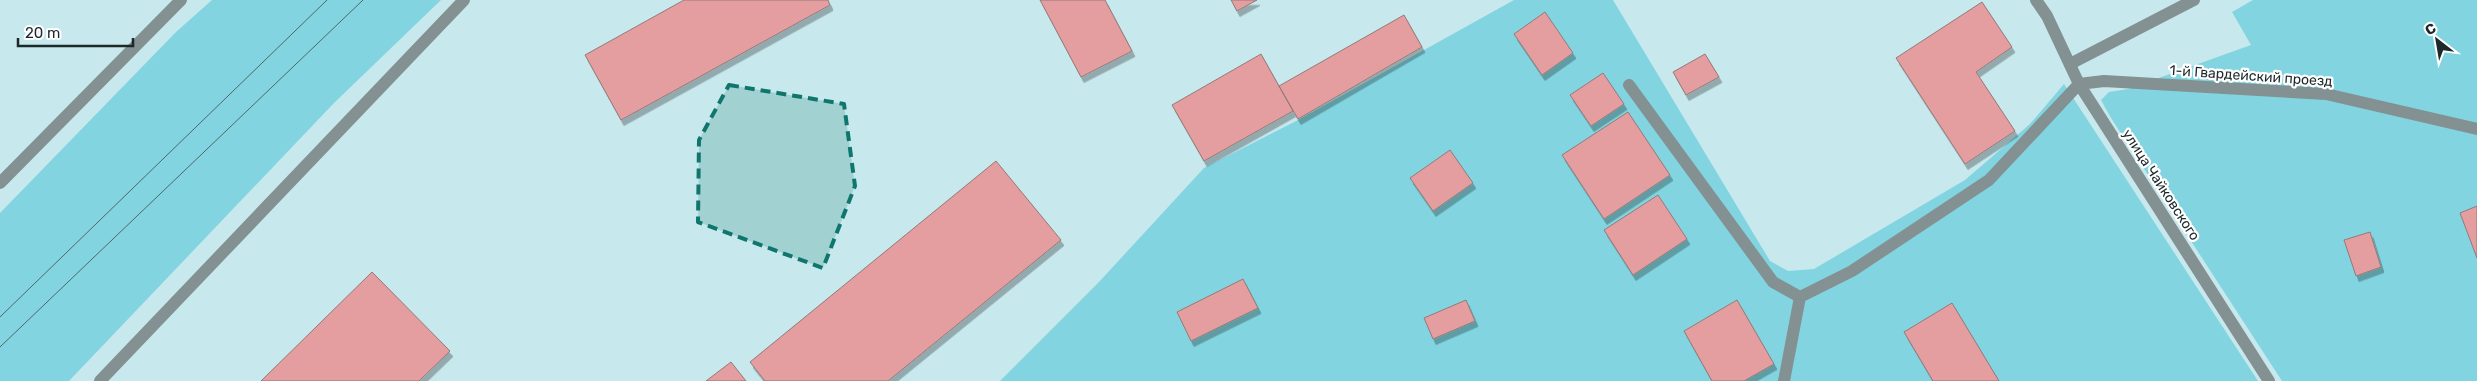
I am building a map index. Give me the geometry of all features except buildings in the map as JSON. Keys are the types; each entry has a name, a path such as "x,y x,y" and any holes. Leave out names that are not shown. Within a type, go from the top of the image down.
{"street":[{"path":"0,183 182,0"},
{"path":"100,381 464,0"},
{"name":"улица Чайковского","path":"2036,0 2046,16 2079,84 2269,381"},
{"path":"2070,64 2194,0"},
{"name":"1-й Гвардейский проезд","path":"2079,84 2104,81 2326,94 2477,129"},
{"path":"1800,297 1852,271 1989,180 2079,84"},
{"path":"1629,85 1773,282 1800,297"},
{"path":"1784,381 1800,297"}],"highlighted area":[{"path":"729,85 844,104 855,186 823,268 698,222 699,140"}],"shaded area":[{"path":"212,0 441,0 334,103 69,381 0,381 0,213 176,32"},
{"path":"1514,0 1613,0 1770,261 1788,271 1814,269 1965,180 2030,124 2064,84 2258,381 1000,381 1099,282 1204,168 1298,120"},
{"path":"2253,0 2477,0 2477,381 2282,381 2111,118 2101,100 2109,92 2128,89 2251,45 2232,12"}],"tram line":[{"path":"0,317 327,0"},
{"path":"0,347 363,0"}]}
